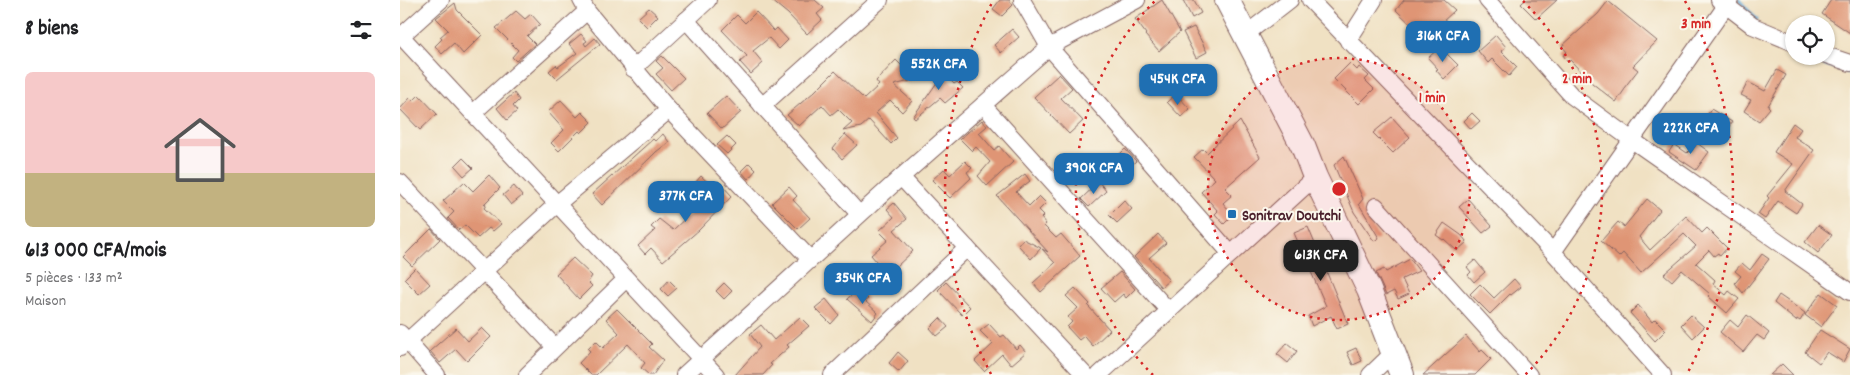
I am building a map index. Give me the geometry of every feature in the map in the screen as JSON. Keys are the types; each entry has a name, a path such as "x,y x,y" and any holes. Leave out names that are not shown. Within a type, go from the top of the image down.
{"highway":[{"path":"1227,0 1303,146 1315,177 1369,290 1402,375"}],"street":[{"path":"442,0 401,37 716,375"},
{"path":"633,68 708,0"},
{"path":"762,106 880,0"},
{"path":"1022,0 1049,47 1231,254"},
{"path":"684,375 900,176 1049,47 1137,0"},
{"path":"1246,34 1290,0"},
{"path":"1310,0 1553,252 1663,375"},
{"path":"1348,41 1374,0"},
{"path":"1487,0 1572,96 1850,292"},
{"path":"1553,252 1632,140 1725,2 1753,26 1785,40"},
{"path":"473,113 584,5 633,68 669,110 810,259"},
{"path":"686,20 859,214"},
{"path":"1835,58 1850,63"},
{"path":"983,105 1169,311"},
{"path":"437,375 402,341 557,204 669,110"},
{"path":"900,176 1085,375"},
{"path":"1099,375 1315,177"},
{"path":"400,182 555,348"},
{"path":"1376,206 1529,375"},
{"path":"843,371 967,248"},
{"path":"527,375 626,279"},
{"path":"1370,375 1394,352"}],"building":[{"path":"771,0 815,0 824,8 817,14 822,20 807,34"},
{"path":"1000,0 1009,0 1013,5 1002,16 993,9"},
{"path":"1162,0 1180,32 1159,51 1145,35 1135,19"},
{"path":"1183,0 1194,0 1201,13 1192,18"},
{"path":"1404,0 1444,0 1455,10 1425,38 1396,10"},
{"path":"1525,0 1557,0 1536,19 1521,4"},
{"path":"1831,0 1850,0 1850,33 1835,23 1835,15 1822,14"},
{"path":"1608,1 1657,41 1633,66 1638,70 1616,102 1592,83 1570,60 1568,62 1563,55 1567,52 1562,46 1598,14"},
{"path":"455,3 457,10 482,35 463,54 454,43 442,54 435,46 442,39 440,37 448,30 436,18"},
{"path":"649,8 658,16 647,27 638,18"},
{"path":"516,11 525,19 531,14 540,24 527,36 535,44 516,61 512,57 518,50 496,28"},
{"path":"756,12 774,31 777,28 788,40 779,49 769,38 753,51 763,63 751,74 740,62 747,56 722,30 737,15 745,23"},
{"path":"1194,27 1207,52 1196,58 1183,32"},
{"path":"1012,29 1019,37 1001,53 994,45"},
{"path":"581,34 587,41 584,43 586,46 595,38 600,44 557,79 549,71 556,65 558,67 577,53 569,44"},
{"path":"1496,35 1506,47 1501,51 1517,67 1509,76 1492,59 1488,63 1478,51"},
{"path":"1440,47 1458,65 1444,79 1428,58"},
{"path":"662,56 684,78 671,90 656,74 663,68 656,61"},
{"path":"896,60 912,76 910,81 894,85 912,101 902,112 890,100 876,113 897,138 891,144 869,120 861,127 843,131 852,123 838,109 831,115 822,105 799,126 787,115 835,71 864,99 879,85 876,81"},
{"path":"1350,63 1357,70 1359,67 1369,76 1365,80 1374,89 1359,104 1334,79"},
{"path":"937,66 954,84 957,82 963,88 945,103 940,98 915,119 913,117 938,81 930,72"},
{"path":"1777,70 1786,75 1768,106 1770,108 1759,121 1744,111 1751,100 1741,95 1748,82 1765,91"},
{"path":"1059,74 1072,88 1061,98 1083,121 1069,134 1034,97"},
{"path":"514,93 519,100 513,106 517,111 507,120 497,108"},
{"path":"1176,94 1190,109 1181,117 1167,102"},
{"path":"419,95 437,114 420,130 400,109 410,98 413,101"},
{"path":"726,96 741,112 722,129 707,113"},
{"path":"561,100 577,117 582,112 592,122 581,133 579,131 559,151 551,143 564,130 548,112"},
{"path":"1711,109 1732,122 1724,134 1704,121"},
{"path":"1472,113 1480,121 1471,129 1464,121"},
{"path":"1392,117 1410,137 1393,153 1373,133"},
{"path":"982,120 987,126 979,133 994,150 999,146 1013,162 987,186 978,176 990,162 976,147 972,151 960,139"},
{"path":"1240,121 1260,157 1225,188 1232,195 1223,203 1233,215 1224,224 1215,214 1218,211 1201,192 1215,179 1194,157 1203,149 1207,153"},
{"path":"1793,123 1801,129 1795,137 1814,150 1785,191 1802,204 1796,213 1778,201 1765,219 1758,214 1769,198 1767,196 1793,164 1774,152"},
{"path":"663,134 669,142 656,152 602,205 592,194 653,139 655,141"},
{"path":"845,134 857,145 842,159 833,149"},
{"path":"727,136 736,145 727,154 717,145"},
{"path":"1697,143 1709,152 1696,170 1669,152 1674,144 1687,153 1691,152"},
{"path":"1125,149 1136,161 1127,169 1116,158"},
{"path":"1344,156 1363,199 1359,204 1379,238 1374,241 1354,212 1334,165"},
{"path":"463,158 473,168 464,176 455,166"},
{"path":"965,161 972,168 967,172 971,178 950,198 932,180 944,169 950,175"},
{"path":"749,163 756,170 748,179 741,171"},
{"path":"1025,174 1030,181 1016,192 1029,206 1039,196 1046,203 1039,210 1044,215 1041,218 1046,224 1044,226 1056,238 1061,234 1080,256 1041,292 1033,283 1055,263 1042,249 1048,252 997,196"},
{"path":"489,175 500,188 484,204 486,205 484,208 501,224 493,231 489,228 478,238 465,225 459,230 448,218 454,212 443,201 464,182 473,191"},
{"path":"701,176 715,189 721,184 732,196 699,230 663,261 651,248 645,254 638,246 655,230 651,227 659,219 673,230 709,196 695,183"},
{"path":"1099,182 1106,191 1089,207 1081,199"},
{"path":"514,186 522,196 511,205 503,195"},
{"path":"789,187 797,196 793,200 810,218 798,229 772,203"},
{"path":"1468,199 1492,226 1483,233 1459,207"},
{"path":"1647,199 1660,210 1639,237 1650,250 1686,216 1702,233 1707,228 1727,248 1720,256 1718,253 1714,256 1709,250 1696,263 1715,280 1713,284 1726,295 1729,291 1739,299 1727,313 1708,296 1710,294 1682,270 1672,281 1664,274 1696,246 1684,234 1641,273 1623,253 1619,257 1601,241 1618,222 1624,227"},
{"path":"1124,200 1132,209 1117,223 1109,215"},
{"path":"894,203 907,219 894,230 913,251 896,267 899,270 884,285 875,275 882,268 871,255 888,240 879,231 894,217 887,209"},
{"path":"1444,223 1461,235 1467,242 1457,251 1444,239 1436,235"},
{"path":"1818,225 1832,235 1818,253 1805,242"},
{"path":"1308,227 1348,324 1337,329 1331,316 1312,326 1308,316 1326,306 1294,233"},
{"path":"431,229 440,239 412,266 403,257"},
{"path":"1158,234 1166,243 1149,258 1169,280 1161,287 1134,257"},
{"path":"1023,239 1041,248 1031,259 1018,245"},
{"path":"1762,254 1769,259 1743,293 1735,283 1741,276 1735,271 1742,263 1750,270"},
{"path":"573,258 592,276 588,282 592,286 579,299 556,274"},
{"path":"1410,259 1419,271 1402,279 1409,294 1398,299 1394,291 1386,295 1376,273 1384,269 1386,272"},
{"path":"1475,260 1485,272 1474,282 1468,275 1471,272 1467,267"},
{"path":"415,268 430,284 419,294 404,279"},
{"path":"1120,272 1135,289 1126,298 1123,294 1114,302 1101,288"},
{"path":"1514,279 1521,287 1510,294 1490,314 1470,294 1480,284 1494,298"},
{"path":"669,280 677,288 668,296 661,289"},
{"path":"946,282 970,307 962,315 938,290"},
{"path":"724,283 732,291 724,299 716,291"},
{"path":"1075,288 1090,304 1088,306 1110,330 1093,346 1084,336 1079,340 1067,327 1072,322 1068,317 1078,308 1066,296"},
{"path":"858,289 868,299 865,301 878,313 872,321 847,299"},
{"path":"1821,293 1837,305 1821,327 1805,315"},
{"path":"1779,295 1805,313 1800,321 1797,319 1796,321 1774,303"},
{"path":"826,299 839,315 831,324 815,308"},
{"path":"1638,305 1652,322 1655,319 1666,330 1655,341 1630,313"},
{"path":"617,309 652,344 649,347 663,360 653,375 649,375 641,368 645,363 628,344 596,375 591,375 579,363 596,341 603,348 619,333 606,319"},
{"path":"1691,315 1704,327 1693,338 1681,325"},
{"path":"1747,315 1769,333 1764,340 1757,335 1743,352 1720,332 1730,320 1738,327"},
{"path":"800,317 809,326 787,345 789,347 770,364 772,365 763,375 735,375 760,347 750,334 761,325 774,340"},
{"path":"940,318 948,327 937,336 930,328"},
{"path":"989,324 1001,337 1004,335 1016,349 1020,345 1026,352 1011,365 1002,354 984,371 975,361 993,344 980,331"},
{"path":"456,328 468,341 482,328 491,337 467,361 456,349 440,363 430,351"},
{"path":"1820,330 1850,349 1843,362 1827,352 1819,363 1805,352"},
{"path":"1466,336 1480,352 1482,350 1491,359 1475,375 1423,375"},
{"path":"1287,343 1297,351 1288,363 1277,354"},
{"path":"1356,348 1362,361 1353,365 1347,352"},
{"path":"898,352 908,361 899,372 889,363"},
{"path":"1782,364 1793,375 1770,375"}],"waterway":[{"path":"1739,0 1757,20"},
{"path":"1776,42 1785,50"},
{"path":"1827,65 1850,73"}],"place":[{"name":"Sonitrav Doutchi","path":"1232,214"}]}
